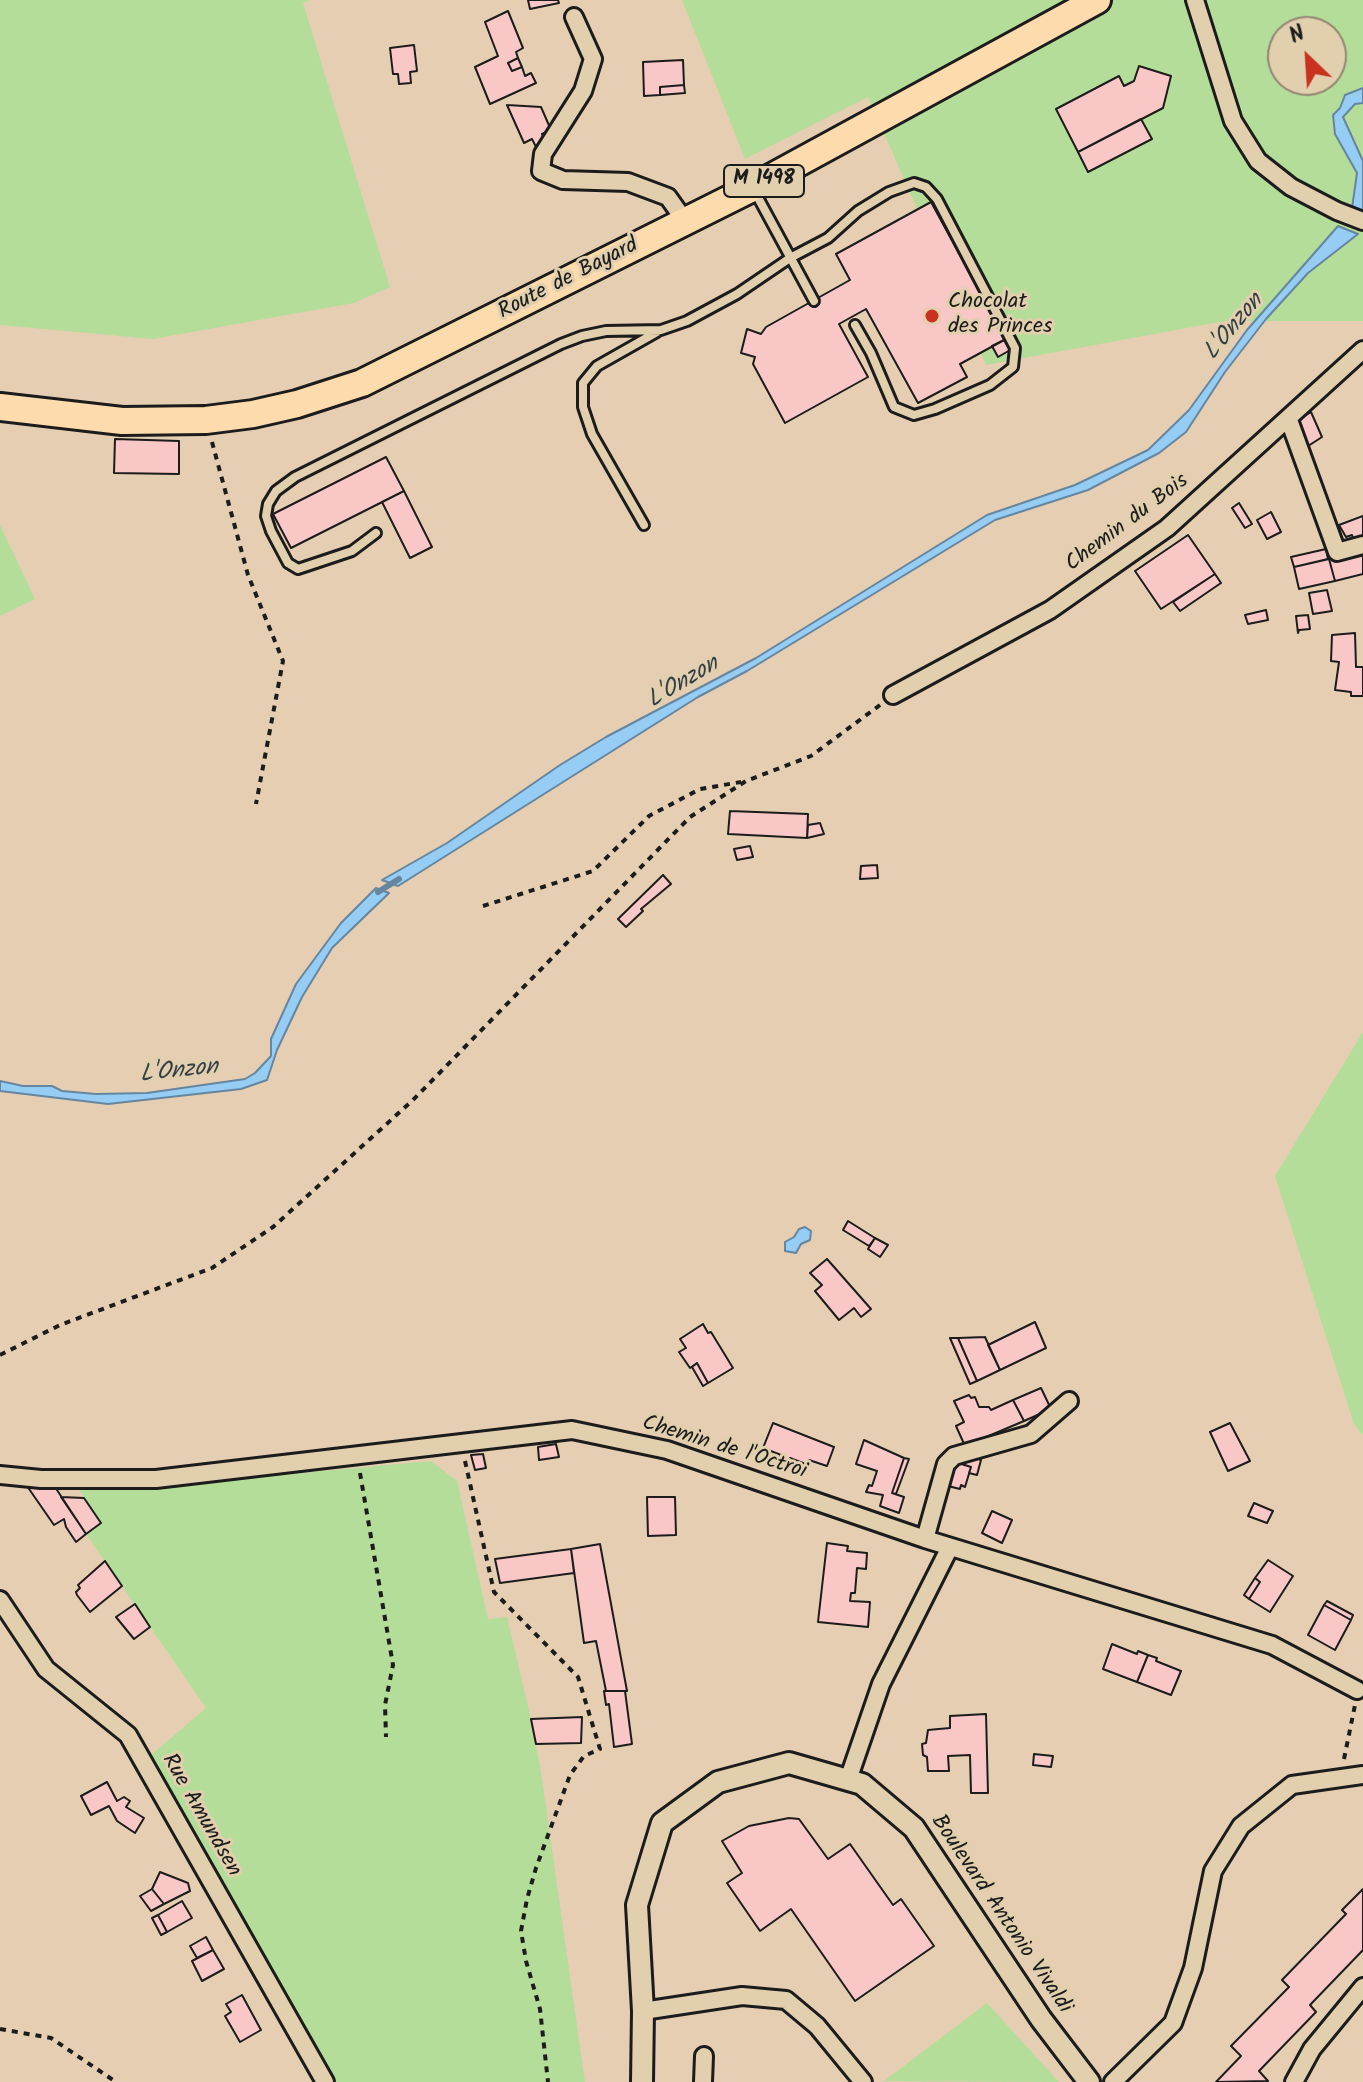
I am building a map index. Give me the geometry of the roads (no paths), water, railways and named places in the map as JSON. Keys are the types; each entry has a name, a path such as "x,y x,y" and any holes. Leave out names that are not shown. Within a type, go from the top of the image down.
{"main road":[{"name":"Route de Bayard","path":"0,407 122,421 206,420 282,407 362,383 752,188 1097,0"}],"street":[{"path":"1195,0 1233,121 1258,161 1291,187 1363,221"},
{"path":"574,17 593,59 583,91 543,154 541,171 563,180 628,182 668,197 685,221"},
{"name":"Chemin du Bois","path":"893,695 1063,601 1167,528 1363,350"},
{"path":"1289,420 1337,552 1363,545"},
{"path":"925,1539 946,1464 954,1456 1031,1434 1069,1401"},
{"name":"Chemin de l'Octroi","path":"0,1475 41,1479 156,1479 572,1430 667,1450 925,1539 1272,1645 1357,1690"},
{"path":"848,1780 881,1684 950,1547"},
{"name":"Rue Amundsen","path":"0,1600 46,1669 128,1735 325,2082"},
{"name":"Boulevard Antonio Vivaldi","path":"642,2082 643,2011 637,1905 662,1823 718,1782 789,1763 862,1784 914,1828 1041,2019 1089,2082"},
{"path":"1113,2082 1173,2023 1193,1968 1213,1871 1241,1826 1292,1785 1363,1775"},
{"path":"1294,2082 1312,2049 1363,1987"},
{"path":"643,2011 742,1996 786,2000 817,2026 863,2082"},
{"path":"703,2082 704,2056"}],"lane":[{"path":"644,525 592,434 583,407 583,383 597,366 661,330 687,321 737,294 790,258 828,238 858,211 889,192 914,183 926,187 937,199 1015,348 1013,367 990,385 914,415 894,407 871,353 855,325"},
{"path":"752,188 814,301"},
{"path":"376,533 352,551 298,569 288,563 271,531 266,516 268,504 276,491 295,477 561,344 606,331 661,330"}],"water":[{"path":"1363,88 1363,103 1355,104 1343,117 1363,161 1363,212 1352,208 1357,173 1335,134 1333,115 1347,94"},
{"path":"1338,226 1358,234 1308,273 1266,319 1225,372 1186,432 1159,453 1088,490 995,520 747,671 698,697 398,886 382,880 447,843 606,737 756,658 987,515 1075,485 1148,450 1189,410 1247,330"},
{"path":"376,888 389,893 332,948 302,997 277,1050 267,1080 241,1089 108,1104 0,1091 0,1081 96,1094 147,1093 245,1079 271,1056 271,1039 296,984 341,923"},
{"path":"805,1227 811,1231 810,1240 801,1244 796,1253 785,1251 785,1242"}],"waterway":[{"name":"L'Onzon","path":"378,892 399,879"}],"place":[{"name":"Chocolat des Princes","path":"932,316"}]}
